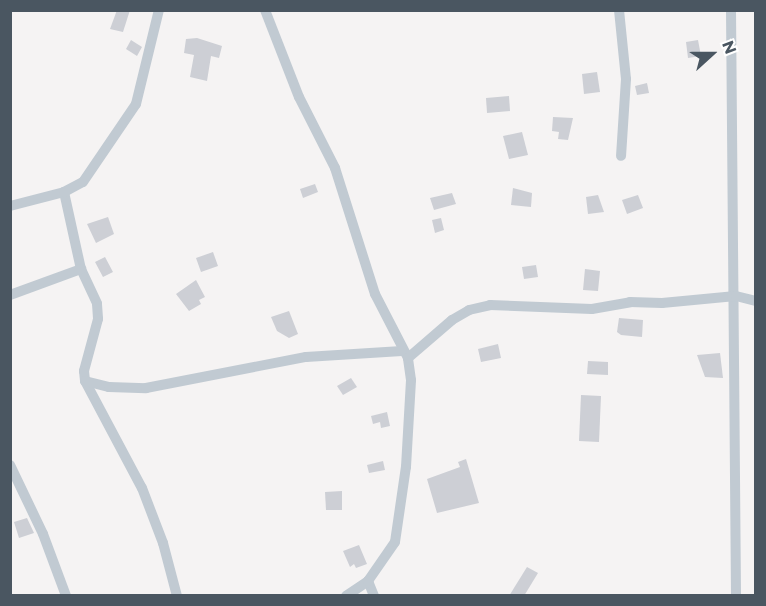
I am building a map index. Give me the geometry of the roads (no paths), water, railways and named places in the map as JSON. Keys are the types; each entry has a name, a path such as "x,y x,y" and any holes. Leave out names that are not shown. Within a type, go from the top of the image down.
{"street":[{"path":"10,206 64,192 83,182 136,104 159,10"},
{"path":"265,10 299,97 335,168 362,260 405,355 411,380 399,527 395,542 368,581 346,596"},
{"path":"619,10 626,79 621,156"},
{"path":"731,10 736,296 732,438 736,596"},
{"path":"64,192 81,269 92,286 98,320 84,370 86,381 141,488 163,543 177,596"},
{"path":"10,295 81,269"},
{"path":"86,381 109,387 146,388 306,357 405,355 452,320 479,307 592,309 630,302 662,303 736,296 756,301"},
{"path":"10,465 43,534 66,596"},
{"path":"368,581 374,596"}]}
